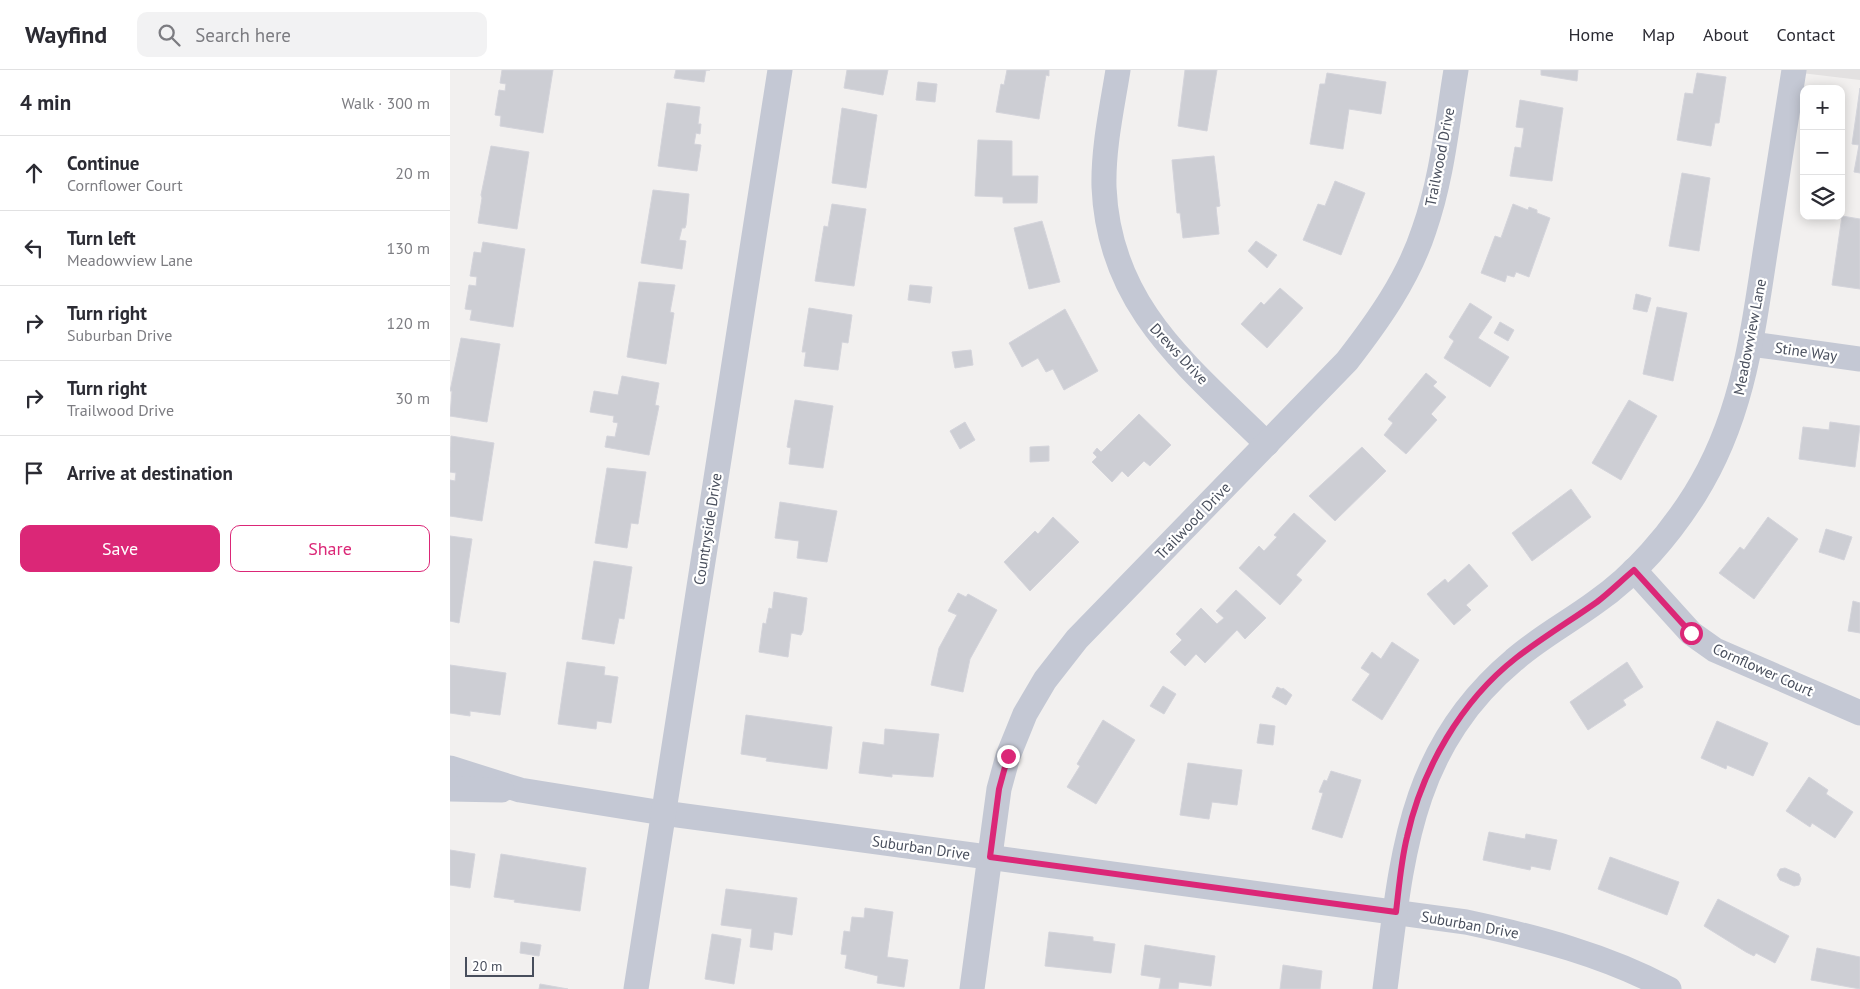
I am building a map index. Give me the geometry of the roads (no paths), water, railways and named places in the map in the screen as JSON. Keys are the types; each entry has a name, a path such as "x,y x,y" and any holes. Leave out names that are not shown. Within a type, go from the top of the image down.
{"street":[{"name":"Countryside Drive","path":"636,989 780,70"},
{"name":"Drews Drive","path":"1118,70 1107,142 1104,186 1108,221 1116,255 1126,279 1148,320 1168,346 1267,444"},
{"name":"Trailwood Drive","path":"972,989 999,789 1008,756 1025,714 1045,680 1078,638 1347,361 1378,321 1403,279 1424,232 1438,181 1456,70"},
{"name":"Meadowview Lane","path":"1385,989 1407,837 1420,794 1440,749 1458,720 1486,686 1514,659 1599,601 1634,570 1666,535 1695,494 1717,454 1738,402 1751,344 1794,70"},
{"name":"Stine Way","path":"1751,344 1860,359"},
{"name":"Cornflower Court","path":"1634,570 1691,633 1715,650 1860,713"},
{"name":"Suburban Drive","path":"450,768 520,790 663,813 1466,922 1526,934 1585,952 1669,989"},
{"name":"Suburban Drive","path":"450,789 520,790"}]}
